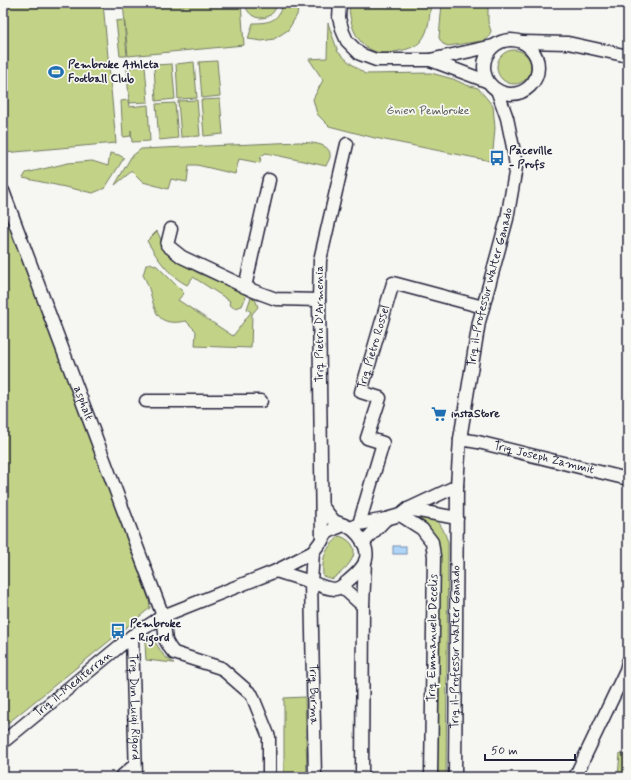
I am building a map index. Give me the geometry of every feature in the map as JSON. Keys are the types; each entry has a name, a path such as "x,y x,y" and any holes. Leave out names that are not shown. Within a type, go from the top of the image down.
{"street":[{"path":"340,3 339,18 347,41 360,54 376,60 430,60 493,46 508,40 523,42 568,43 628,56"},
{"path":"497,90 514,94 523,91 535,80 538,74 536,55 530,47 523,42"},
{"path":"486,80 484,62 487,53 493,46"},
{"path":"430,60 486,80"},
{"name":"Triq il-Professur Walter Ganado","path":"455,777 457,486 460,439 479,322 507,219 516,167 507,118 497,90 486,80"},
{"name":"Triq Pietru D'Armenia","path":"322,541 319,300 320,260 347,144"},
{"path":"245,287 269,180"},
{"name":"asphalt","path":"3,191 163,616 166,641 170,648 181,656 221,668 252,695 269,737 269,777"},
{"path":"171,229 167,245 182,257 245,287 276,299 319,300"},
{"name":"Triq Pietro Rossel","path":"351,526 383,443 367,438 380,398 361,392 393,283 483,307"},
{"path":"146,401 261,401"},
{"name":"Triq Joseph Zammit","path":"460,439 478,442 628,479"},
{"path":"311,582 313,552 327,533 334,529 386,519 404,512 457,486"},
{"path":"322,506 334,521 351,526 358,534 365,547 363,606 362,777"},
{"path":"404,512 457,518"},
{"name":"Triq Emmanuele Decelis","path":"404,512 422,529 432,542 434,556 431,777"},
{"path":"363,542 386,519"},
{"name":"Triq il-Mediterran","path":"3,742 132,636 163,616 276,571 313,552"},
{"path":"276,571 327,588 335,589 342,587 353,577 365,561"},
{"name":"Triq Burma","path":"311,582 315,777"},
{"path":"342,587 363,606"},
{"path":"312,612 327,588"},
{"name":"Triq Dun Luigi Rigord","path":"132,636 136,777"},
{"path":"575,777 626,670 628,662"},
{"path":"121,777 135,765"}],"green space":[{"name":"Pembroke Athleta Football Club","path":"3,3 103,3 116,143 4,153"},
{"path":"123,3 241,3 244,45 128,56"},
{"path":"245,3 277,3 275,10 271,14 261,18 251,14 247,10"},
{"path":"282,3 299,3 297,15 288,30 274,39 262,41 248,39 253,23 273,20 279,14"},
{"path":"349,3 431,3 429,23 424,37 413,47 380,53 365,46 360,41 353,27 349,11"},
{"path":"442,3 488,4 488,22 491,31 488,38 482,41 448,46 443,44 439,38"},
{"path":"124,20 127,56 120,56 116,21"},
{"name":"Ġnien Pembroke","path":"328,23 338,52 365,74 431,73 478,88 493,106 495,128 492,162 375,138 329,126 317,114 313,99 323,80 309,59 327,58"},
{"path":"511,50 517,50 526,55 530,61 530,73 526,79 517,84 511,84 502,79 497,70 497,64 502,55"},
{"path":"217,61 220,96 202,98 199,62"},
{"path":"194,62 197,98 178,99 176,64"},
{"path":"172,64 175,99 156,101 154,65"},
{"path":"145,66 148,102 129,103 127,68"},
{"path":"220,99 223,134 204,136 201,100"},
{"path":"128,100 129,107 148,105 150,141 132,142 131,130 131,136 123,137 121,101"},
{"path":"197,100 200,136 181,137 178,101"},
{"path":"175,103 178,138 159,140 156,104"},
{"path":"299,142 319,144 327,148 330,152 330,157 326,166 266,153 261,156 260,163 239,159 235,174 197,165 189,165 187,182 171,179 168,189 143,182 132,171 115,185 131,157 141,149"},
{"path":"110,153 124,158 105,188 93,193 23,178 26,173 68,163 92,161 108,166"},
{"path":"3,203 120,516 149,600 150,608 3,727"},
{"path":"157,231 166,251 196,272 247,294 242,306 234,308 229,304 230,301 193,277 187,285 169,272 159,260 147,241"},
{"path":"150,263 157,266 184,293 178,300 233,336 251,312 247,309 251,297 255,299 258,307 252,314 251,348 195,346 196,331 186,321 165,321 159,317 148,284 143,275 146,265"},
{"path":"414,515 428,517 437,521 443,529 448,542 446,777 436,777 434,535"},
{"path":"340,536 353,546 354,552 349,564 332,579 323,576 323,563 328,549"},
{"path":"153,640 164,656 174,663 146,660 145,643"},
{"path":"305,697 307,777 284,777 284,698"},
{"path":"620,753 628,755 628,777 618,777"}],"water":[{"path":"393,546 406,546 406,554 393,554"}],"place":[{"name":"Pembroke Athleta Football Club","path":"56,72"},
{"name":"Paceville - Profs","path":"497,158"},
{"name":"instaStore","path":"439,414"},
{"name":"Pembroke - Rigord","path":"118,631"}]}
